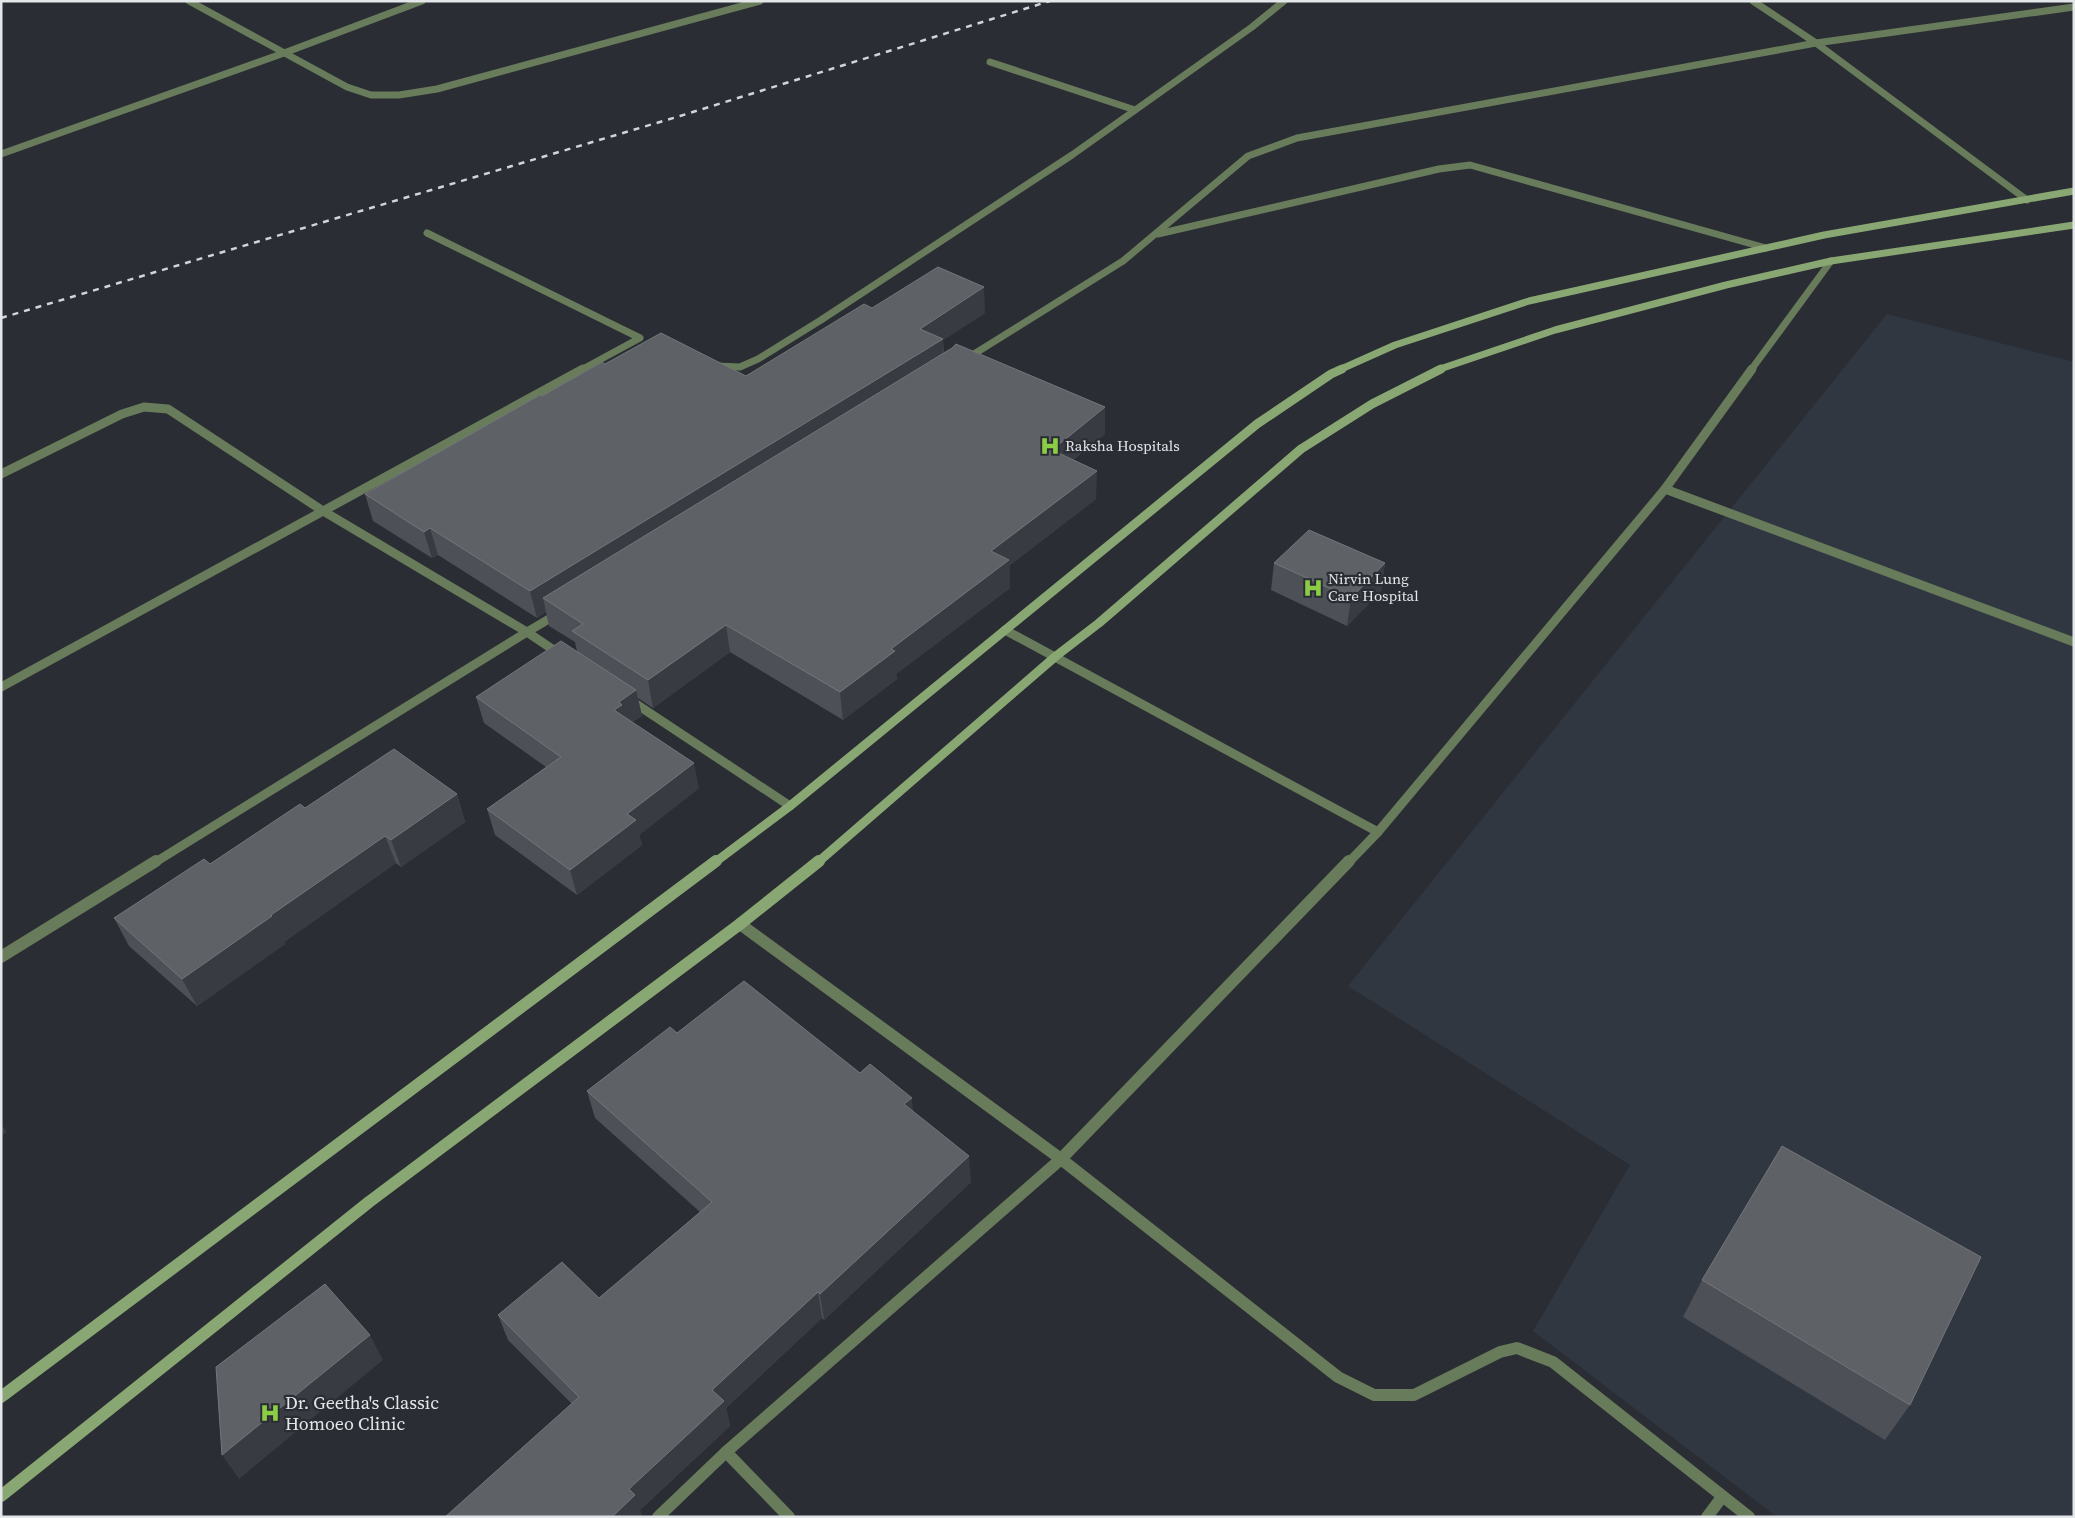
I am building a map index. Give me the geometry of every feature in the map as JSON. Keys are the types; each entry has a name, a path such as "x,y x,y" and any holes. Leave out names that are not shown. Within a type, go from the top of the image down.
{"main road":[{"path":"1,1397 790,806 1257,424 1331,374 1395,345 1528,301 1833,233 2074,191"},
{"path":"1,1496 369,1202 740,924 844,842 1056,656 1099,623 1301,449 1372,404 1432,372 1555,330 1726,285 1831,261 2074,225"}],"street":[{"path":"189,1 348,87 370,95 399,95 437,90 760,1"},
{"path":"1,154 284,53 422,1"},
{"path":"704,362 722,368 740,367 758,359 1064,160 1252,27 1284,1"},
{"path":"1753,1 1816,43 2027,200"},
{"path":"955,366 1123,261 1248,156 1296,138 1816,43 2074,7"},
{"path":"990,62 1135,110"},
{"path":"1155,234 1439,169 1470,165 1766,248"},
{"path":"427,233 640,338 650,341"},
{"path":"658,1517 726,1452 1061,1159 1378,832 1665,489 1831,261"},
{"path":"1,687 640,338"},
{"path":"1,474 122,414 144,407 168,408 323,511 527,632 568,660"},
{"path":"1665,489 2074,642"},
{"path":"1,957 569,606"},
{"path":"1005,630 1378,832"},
{"path":"626,698 790,806"},
{"path":"740,924 1061,1159 1338,1377 1374,1395 1414,1395 1500,1352 1517,1348 1553,1362 1722,1498 1749,1517"},
{"path":"726,1452 789,1517"},
{"path":"1707,1517 1722,1498"}],"shaded area":[{"path":"1887,314 2074,362 2074,1517 1777,1517 1533,1331 1630,1165 1348,986"}],"building":[{"path":"938,267 984,287 920,329 943,339 530,591 430,528 424,532 365,494 540,395 542,396 602,362 605,364 661,333 746,376 864,304 872,308"},
{"path":"956,344 1105,407 1052,450 1097,471 991,551 1009,560 891,649 895,651 840,692 726,625 648,680 572,631 583,624 543,598 952,348"},
{"path":"1309,530 1385,563 1351,598 1274,563"},
{"path":"561,641 636,690 619,702 622,705 614,710 694,763 627,814 636,820 570,870 487,809 561,757 476,697"},
{"path":"394,749 457,794 391,840 385,836 182,979 114,918 204,859 210,864 300,804 305,808"},
{"path":"744,981 860,1073 870,1064 912,1098 904,1104 969,1156 820,1294 818,1292 712,1390 724,1401 629,1489 635,1495 612,1517 445,1517 579,1397 498,1315 562,1262 599,1298 712,1202 587,1091 670,1027 677,1033"},
{"path":"1782,1146 1981,1257 1910,1405 1702,1280"},
{"path":"325,1284 370,1335 222,1455 216,1367"}],"railway":[{"path":"1,318 680,116 1050,1"}],"place":[{"name":"Raksha Hospitals","path":"1050,446"},
{"name":"Nirvin Lung Care Hospital","path":"1313,588"},
{"name":"Dr. Geetha's Classic Homoeo Clinic","path":"270,1413"}]}
